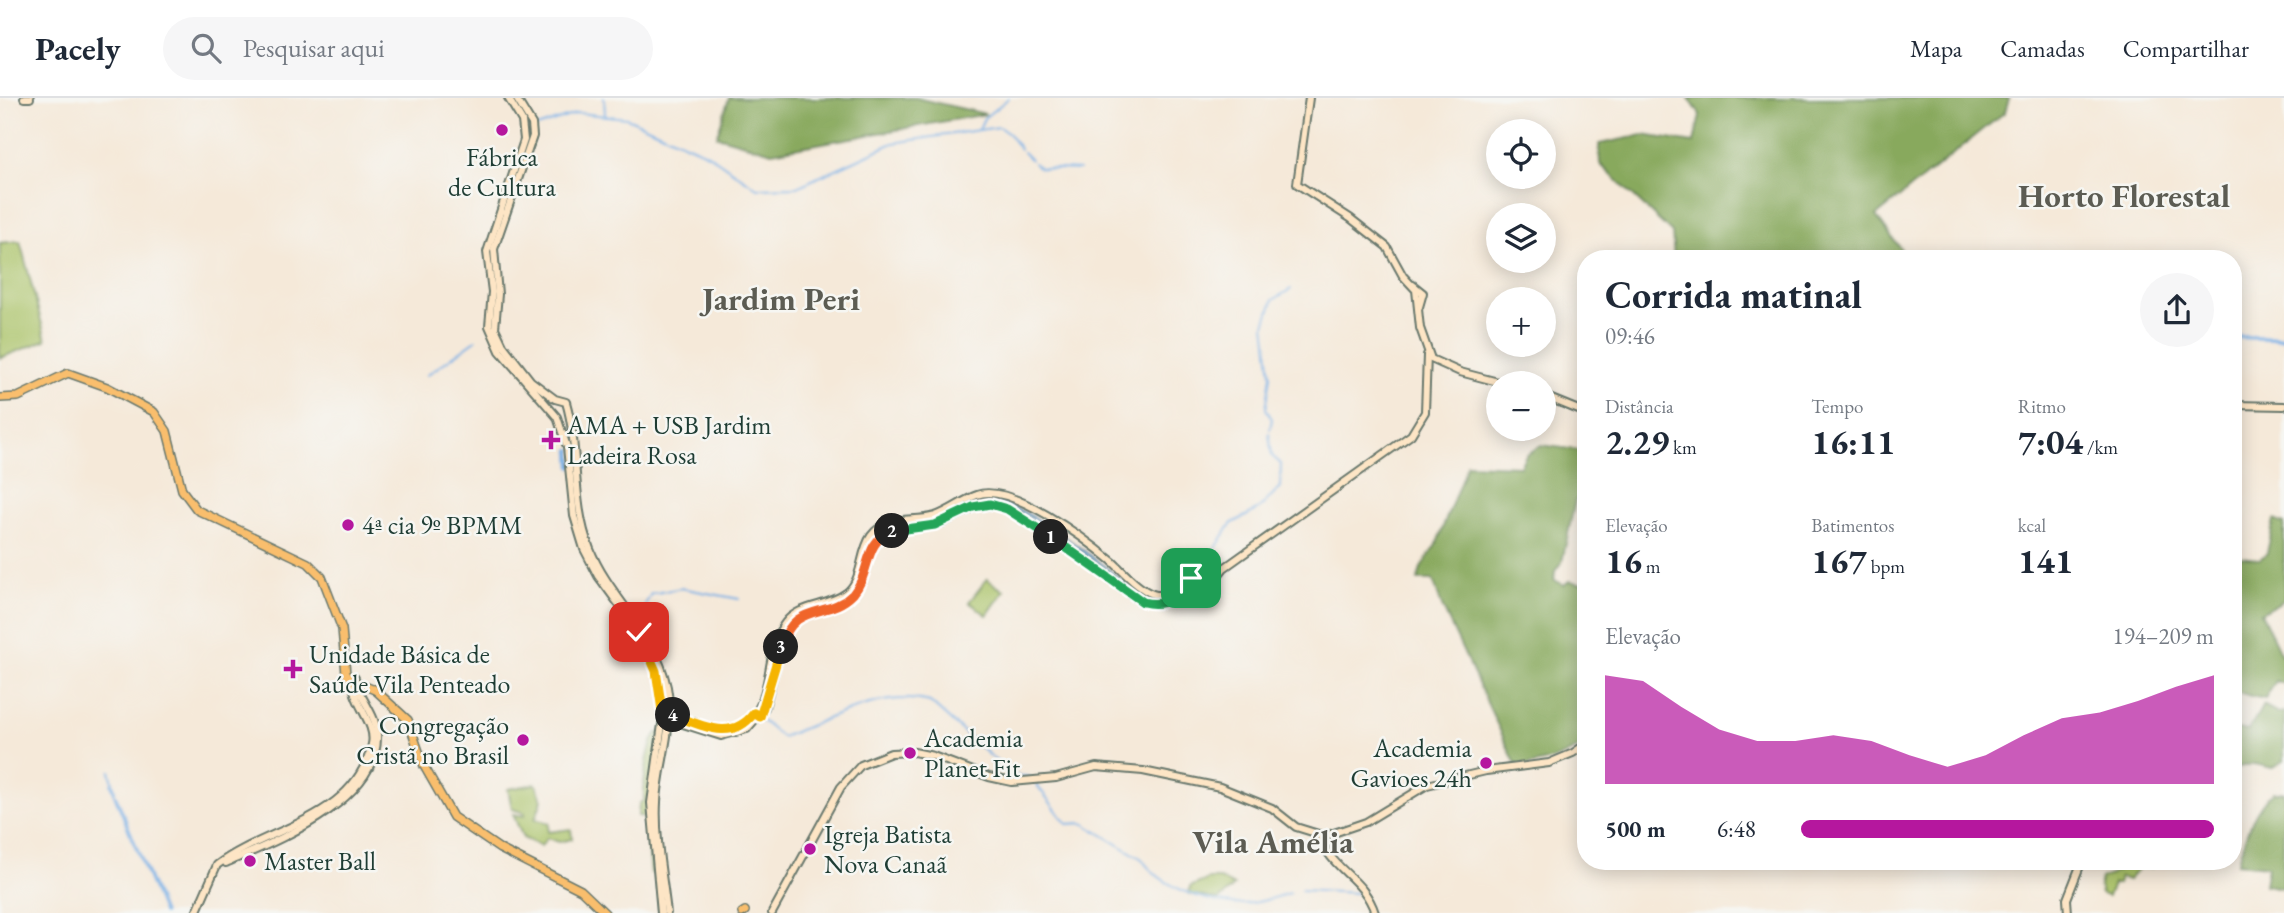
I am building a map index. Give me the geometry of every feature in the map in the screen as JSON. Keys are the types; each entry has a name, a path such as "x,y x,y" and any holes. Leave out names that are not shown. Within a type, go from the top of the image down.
{"main road":[{"path":"24,98 30,98"},
{"path":"508,98 522,121 524,139 487,252 492,292 488,321 495,344 530,388 552,410 567,447 574,515 584,549 650,653 668,717"},
{"path":"516,98 530,121 533,132 521,182 494,249 498,294 495,328 503,345 531,380 560,401 586,538 596,562 649,638 665,681 668,717 651,803 662,912"},
{"path":"1180,593 1196,594 1206,590 1225,567 1408,438 1423,417 1432,358 1418,309 1421,290 1412,285 1383,243 1334,206 1297,184 1309,98"},
{"path":"1432,358 1456,370 1486,378"},
{"path":"0,398 18,397 68,373 143,405 164,426 179,481 193,507 317,571 342,629 346,671 356,682 377,731 373,757 362,778 318,820 217,868 197,913"},
{"path":"527,396 530,388"},
{"path":"552,410 560,401"},
{"path":"1556,401 1577,409"},
{"path":"2242,405 2284,406"},
{"path":"757,715 786,622 799,612 849,591 857,578 870,538 881,526 898,520 941,514 979,494 1004,494 1081,538 1144,589 1154,594 1167,594 1187,579"},
{"path":"192,496 193,507"},
{"path":"668,717 701,728 743,728 757,715 790,625 802,615 851,596 860,583 873,545 886,533 942,523 977,506 996,505 1016,514 1095,566 1136,599 1151,604 1167,602 1180,593 1187,579"},
{"path":"914,527 916,518"},
{"path":"898,520 900,529"},
{"path":"1187,579 1206,590"},
{"path":"1187,579 1196,594"},
{"path":"1136,599 1143,597 1144,589"},
{"path":"1151,604 1148,597 1154,594"},
{"path":"356,682 377,691 397,707 410,724 424,766 437,794 453,817 500,849 581,890 605,913"},
{"path":"772,913 841,787 861,765 891,753 914,752 933,756 989,777 1012,782 1056,778 1096,767 1143,771 1220,787 1272,808 1292,825 1320,836 1366,822 1427,785 1486,771 1549,763 1577,751"},
{"path":"1320,836 1329,855 1363,887 1375,913"},
{"path":"2068,913 2067,899 2078,870"}],"green space":[{"path":"729,98 916,98 986,114 772,152 717,136"},
{"path":"1689,98 2009,98 2005,112 1876,216 1901,250 1673,250 1672,233 1600,164 1599,144 1643,135 1694,143 1700,115"},
{"path":"20,241 46,340 0,358 0,243"},
{"path":"1541,445 1577,450 1577,499 1562,562 1555,571 1554,580 1564,585 1569,581 1577,582 1577,748 1545,762 1517,767 1442,606 1433,580 1418,580 1421,568 1437,543 1467,464 1520,466 1526,455"},
{"path":"2274,520 2284,524 2284,600 2261,613 2281,655 2284,654 2284,684 2276,681 2265,699 2242,694 2242,557 2260,559 2267,553"},
{"path":"987,579 1004,591 987,615 969,602"},
{"path":"2263,705 2278,713 2284,712 2284,761 2272,768 2255,764 2242,766 2242,730 2248,731"},
{"path":"658,732 661,732 649,804 656,872 651,873 645,817 638,816 639,804 644,800 648,754"},
{"path":"536,784 542,800 535,819 549,823 548,832 571,829 572,839 559,842 547,838 541,846 523,838 513,814 524,816 525,813 512,809 508,789"},
{"path":"2274,792 2284,792 2283,888 2265,885 2268,866 2242,863 2242,848 2247,834 2255,814"},
{"path":"2118,870 2137,870 2128,880 2120,877 2118,884 2113,884 2108,896 2101,894 2101,878"},
{"path":"1209,879 1220,879 1234,886 1219,900 1189,894 1190,887"}],"water":[{"path":"988,498 1024,511 1045,524 1141,596 1138,597 1040,524 999,503 977,503 940,520 924,523"}],"waterway":[{"path":"512,98 523,115"},
{"path":"604,98 605,114"},
{"path":"979,129 984,118 1009,98"},
{"path":"537,127 578,113 627,118 708,154 757,188 797,187 893,143 999,127 1009,134 1020,149"},
{"path":"507,201 527,144"},
{"path":"1023,152 1031,160"},
{"path":"1034,163 1040,168 1079,170"},
{"path":"1270,429 1272,419 1266,409 1271,375 1265,325 1273,300 1291,289"},
{"path":"2242,337 2284,338"},
{"path":"427,375 476,340"},
{"path":"1259,509 1280,487 1281,464 1272,456 1269,433"},
{"path":"571,450 572,467"},
{"path":"1197,578 1231,524 1257,510"},
{"path":"645,605 651,594 681,588 739,599"},
{"path":"1155,600 1166,598"},
{"path":"760,719 782,737 874,703 912,699 930,702 1012,775 1030,777"},
{"path":"110,771 115,791"},
{"path":"111,783 115,795"},
{"path":"1036,784 1067,824 1083,823 1142,859 1159,877 1182,890 1220,902 1239,904 1290,893"},
{"path":"115,795 163,913"},
{"path":"1301,890 1357,893"}],"place":[{"name":"Fábrica de Cultura","path":"502,130"},
{"name":"AMA + USB Jardim Ladeira Rosa","path":"551,440"},
{"name":"4ª cia 9º BPMM","path":"348,525"},
{"name":"Unidade Básica de Saúde Vila Penteado","path":"293,669"},
{"name":"Congregação Cristã no Brasil","path":"523,740"},
{"name":"Academia Planet Fit","path":"910,753"},
{"name":"Academia Gavioes 24h","path":"1486,763"},
{"name":"Igreja Batista Nova Canaã","path":"810,849"},
{"name":"Master Ball","path":"250,861"}],"district":[{"name":"Horto Florestal","path":"2124,195"},
{"name":"Jardim Peri","path":"781,298"},
{"name":"Vila Amélia","path":"1273,841"}],"route":[{"path":"639,632 656,671 662,695 663,717 673,715 716,730 730,731 745,724 754,713 760,717 784,636 790,625 802,615 851,596 860,583 873,545 886,533 895,530 935,525 973,507 996,505 1016,514 1087,560 1143,602 1156,604 1171,600 1191,578"}]}
